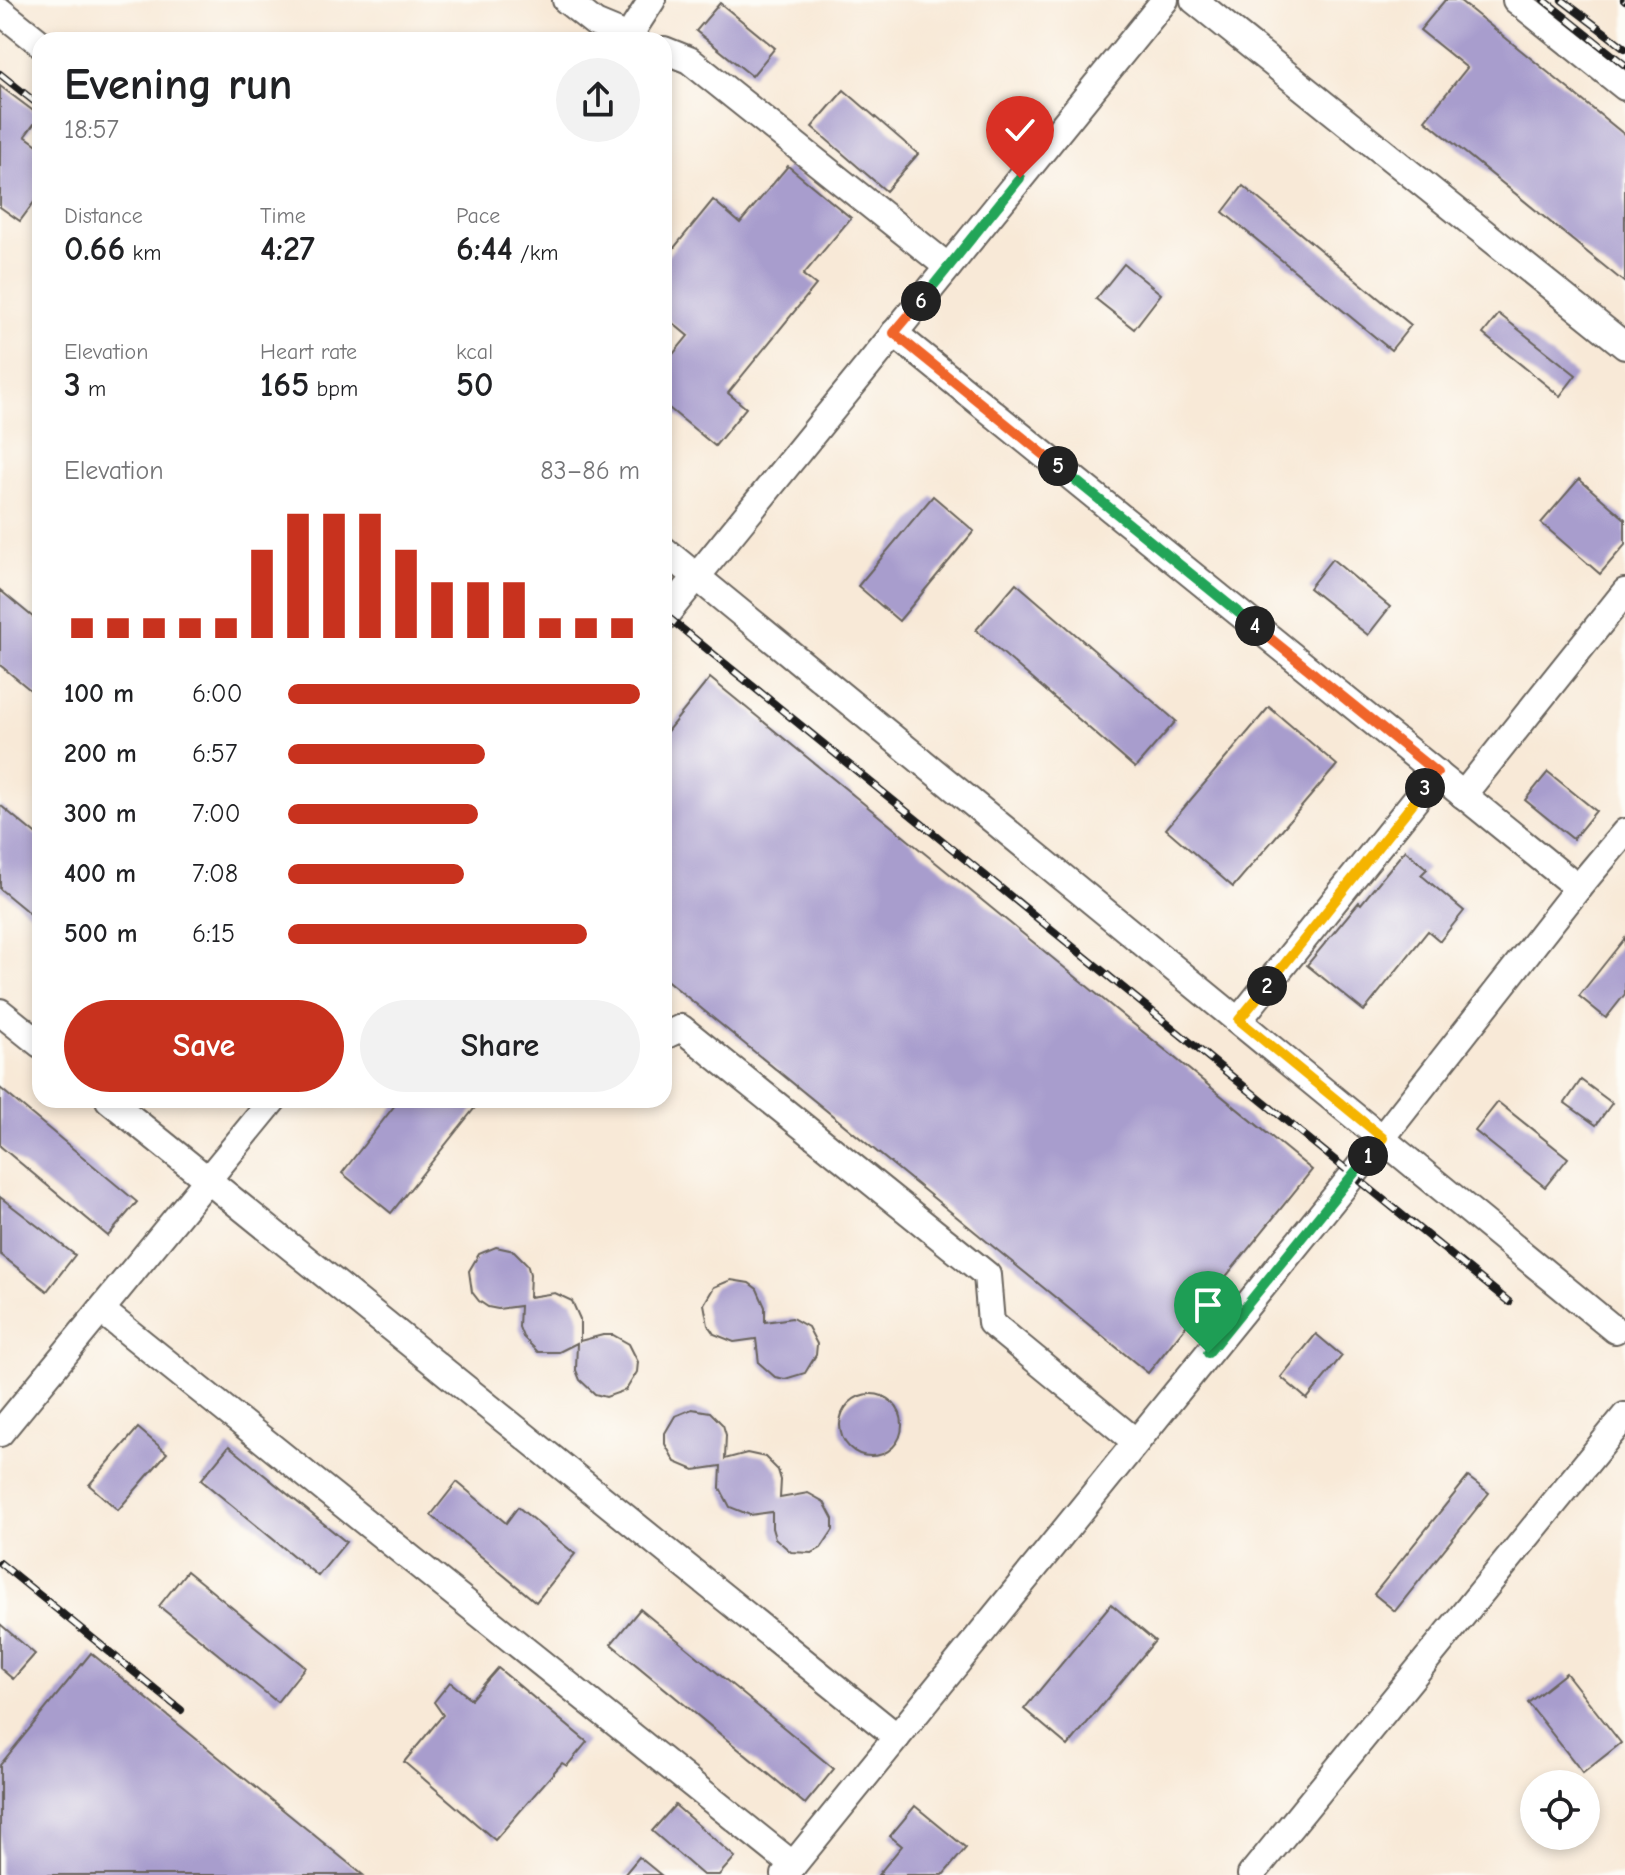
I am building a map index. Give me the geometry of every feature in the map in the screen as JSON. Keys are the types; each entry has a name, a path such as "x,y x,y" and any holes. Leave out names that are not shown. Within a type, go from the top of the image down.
{"lane":[{"path":"566,0 595,23 617,32"},
{"path":"635,32 652,0"},
{"path":"672,607 1165,0"},
{"path":"1194,0 1625,346"},
{"path":"1516,0 1625,87"},
{"path":"0,11 32,37"},
{"path":"672,53 689,60 948,267"},
{"path":"894,333 1578,888"},
{"path":"672,557 1615,1330"},
{"path":"1463,795 1625,592"},
{"path":"1239,1020 1437,773"},
{"path":"101,1310 789,1870 1383,1138 1625,832"},
{"path":"0,1012 32,1038"},
{"path":"672,1032 681,1028 987,1275 991,1323 1136,1442"},
{"path":"119,1108 897,1737"},
{"path":"0,1433 266,1108"},
{"path":"1251,1875 1625,1416"}],"building":[{"path":"1445,0 1459,0 1625,135 1625,283 1425,120 1467,68 1420,30"},
{"path":"720,3 775,48 752,76 696,31"},
{"path":"0,86 32,110 32,127 25,136 32,141 32,205 20,221 0,207"},
{"path":"844,90 918,154 886,191 812,127"},
{"path":"788,166 851,218 803,275 816,285 728,393 746,408 715,446 672,411 672,355 688,336 672,323 672,250 713,200 740,223"},
{"path":"1243,186 1411,325 1391,350 1223,212"},
{"path":"1124,264 1161,294 1134,329 1096,299"},
{"path":"1499,314 1576,375 1560,396 1483,334"},
{"path":"1579,479 1625,519 1625,545 1600,574 1541,523"},
{"path":"933,496 974,531 899,621 858,586"},
{"path":"1332,559 1390,607 1368,635 1309,588"},
{"path":"1016,583 1176,721 1135,768 976,630"},
{"path":"0,590 32,616 32,691 0,665"},
{"path":"710,678 1312,1170 1148,1373 672,985 672,725"},
{"path":"1269,707 1337,765 1233,887 1166,829"},
{"path":"1548,772 1596,811 1573,839 1525,800"},
{"path":"0,805 32,831 32,915 0,889"},
{"path":"1405,850 1427,869 1421,875 1464,911 1440,941 1428,931 1364,1011 1307,965"},
{"path":"1625,938 1625,994 1606,1018 1579,996"},
{"path":"1581,1080 1612,1103 1596,1125 1565,1103"},
{"path":"0,1088 137,1202 108,1236 0,1146"},
{"path":"1498,1102 1568,1158 1545,1187 1475,1131"},
{"path":"393,1108 475,1108 391,1213 342,1173"},
{"path":"0,1197 75,1255 47,1291 0,1254"},
{"path":"496,1247 514,1251 527,1264 529,1297 555,1293 572,1301 580,1319 580,1341 613,1335 629,1344 638,1362 637,1372 626,1390 606,1397 595,1394 580,1380 576,1370 577,1343 559,1352 538,1352 523,1337 519,1327 520,1306 498,1309 479,1301 472,1292 469,1271 479,1254"},
{"path":"731,1280 749,1283 757,1289 765,1307 765,1322 792,1318 808,1327 817,1344 816,1355 805,1373 785,1379 775,1377 759,1363 756,1339 734,1342 714,1334 708,1325 704,1304 714,1287"},
{"path":"1316,1334 1342,1356 1307,1399 1281,1377"},
{"path":"871,1394 893,1403 902,1425 893,1447 871,1456 849,1447 840,1425 849,1403"},
{"path":"692,1409 710,1412 723,1425 726,1435 725,1459 747,1453 765,1457 778,1470 780,1498 808,1493 824,1502 833,1519 833,1530 821,1548 812,1553 791,1552 775,1538 772,1512 750,1515 730,1507 720,1488 721,1466 694,1470 675,1462 665,1444 665,1433 675,1416"},
{"path":"138,1428 167,1453 118,1510 89,1485"},
{"path":"229,1446 346,1542 318,1576 201,1480"},
{"path":"1468,1477 1489,1493 1395,1611 1374,1594"},
{"path":"457,1482 506,1523 518,1507 575,1554 536,1602 431,1515"},
{"path":"187,1571 305,1667 277,1702 159,1606"},
{"path":"1111,1604 1155,1641 1068,1746 1024,1709"},
{"path":"640,1609 834,1769 805,1804 611,1644"},
{"path":"0,1624 35,1654 13,1679 0,1668"},
{"path":"91,1653 363,1875 0,1875 0,1765"},
{"path":"498,1668 587,1742 567,1766 562,1763 495,1840 404,1762 443,1715 434,1702 450,1682 471,1699"},
{"path":"1566,1673 1621,1743 1587,1770 1581,1770 1528,1703"},
{"path":"675,1805 735,1857 719,1875 703,1875 652,1831"},
{"path":"915,1806 966,1848 943,1875 878,1875 902,1846 890,1836"},
{"path":"639,1857 661,1875 624,1875"}],"railway":[{"path":"1544,0 1625,65"},
{"path":"1562,0 1625,48"},
{"path":"0,74 32,100"},
{"path":"672,621 1509,1302"},
{"path":"0,1563 181,1710"}],"route":[{"path":"1020,178 894,333 1437,773 1239,1020 1383,1138 1208,1353"}]}
